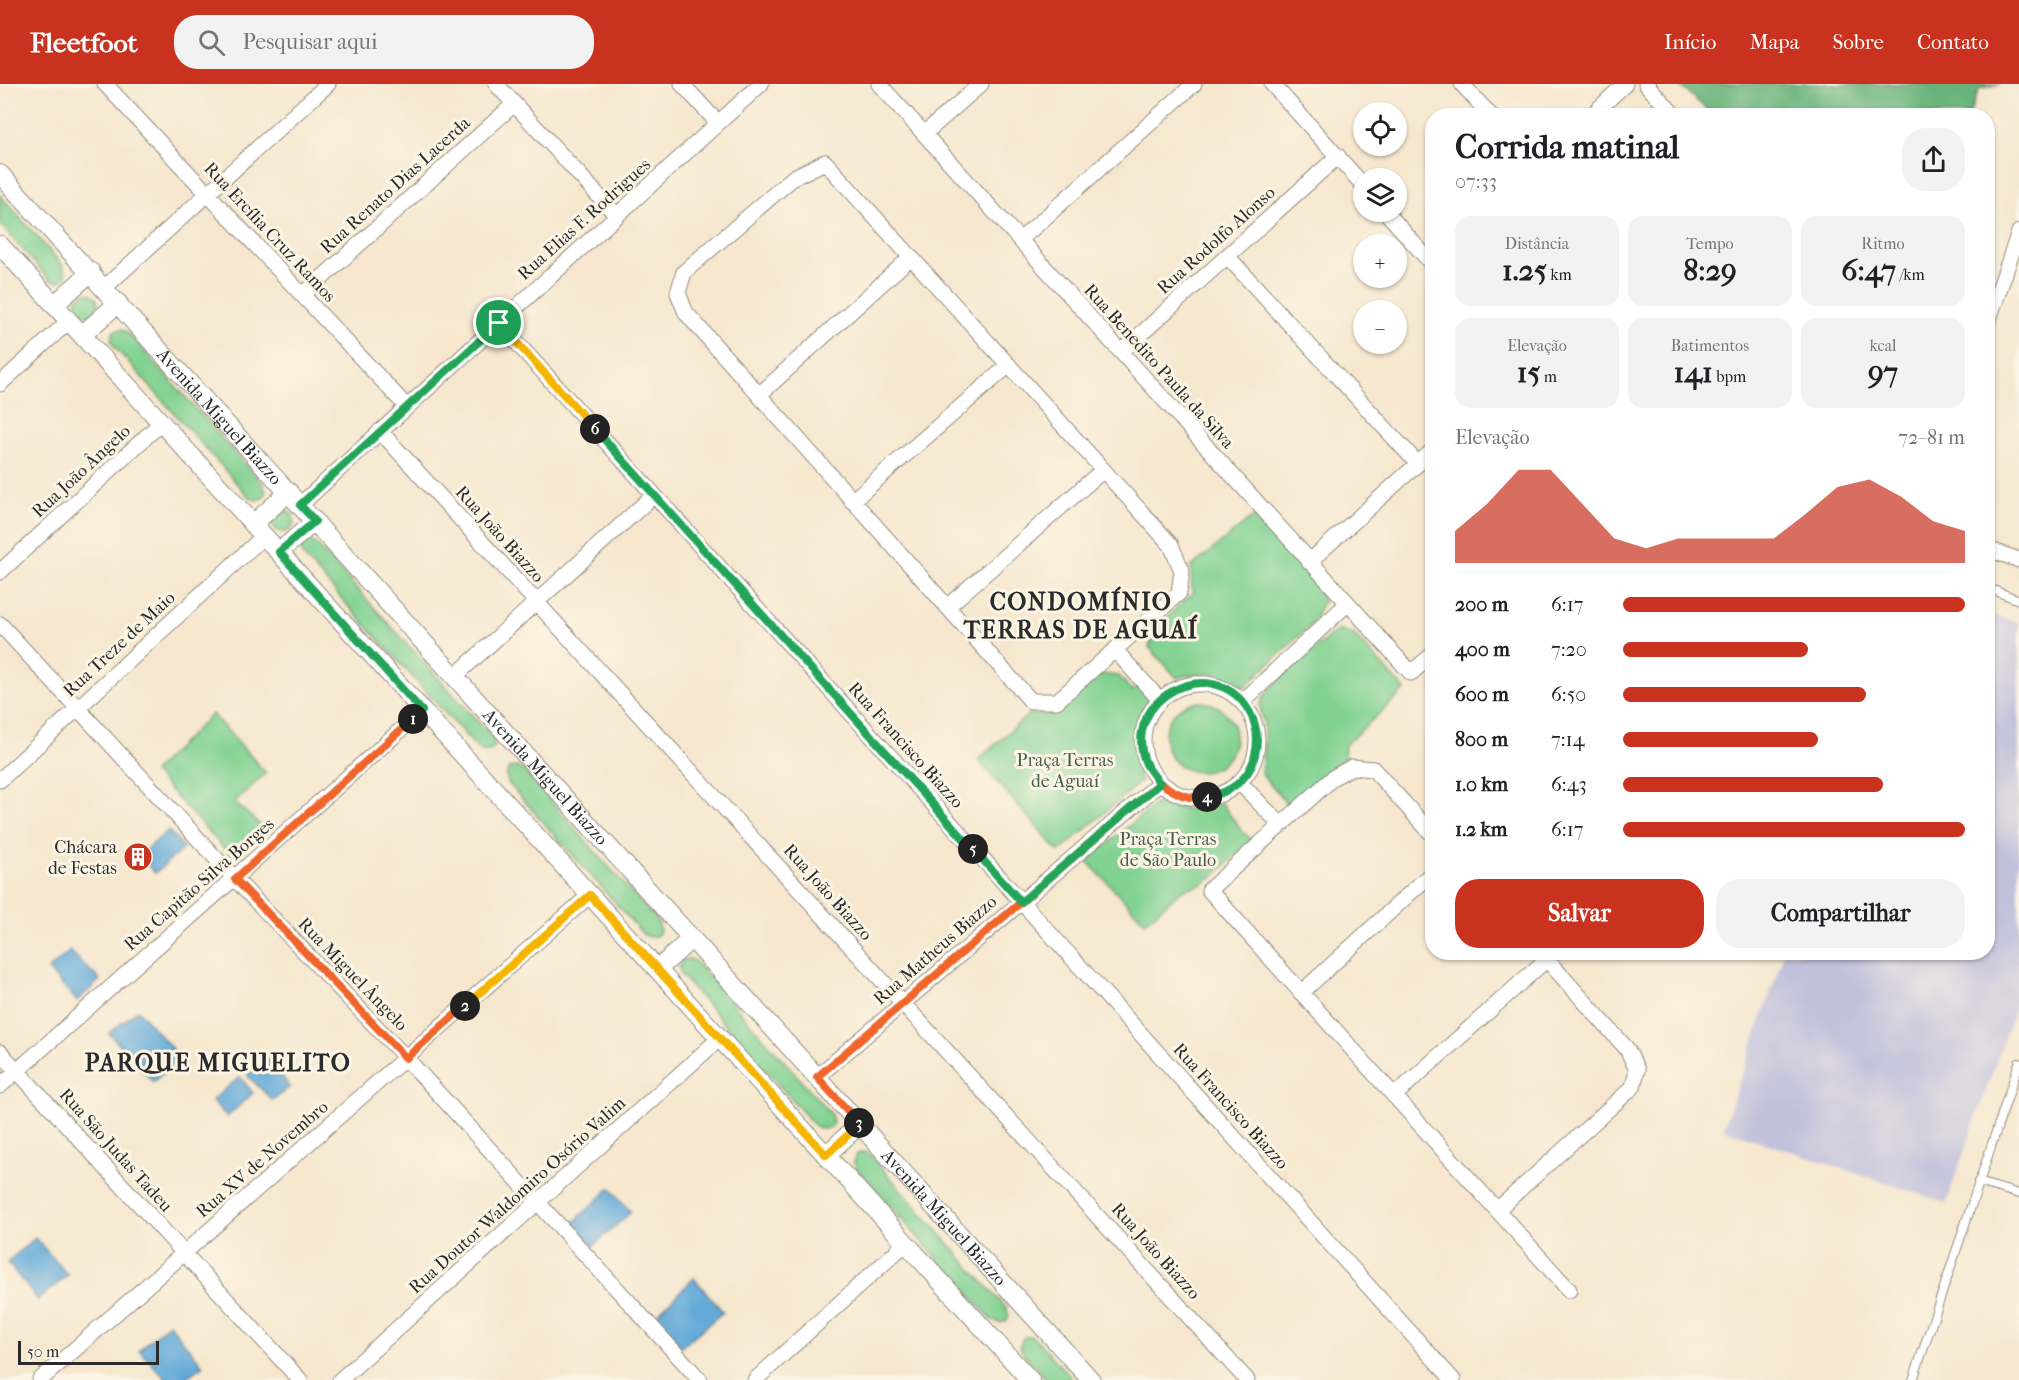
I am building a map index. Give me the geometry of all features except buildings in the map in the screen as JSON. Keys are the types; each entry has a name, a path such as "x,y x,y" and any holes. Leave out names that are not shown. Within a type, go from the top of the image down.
{"street":[{"name":"Rua Ercília Cruz Ramos","path":"105,84 407,407"},
{"path":"104,288 328,84"},
{"path":"496,84 616,216"},
{"path":"682,84 718,123"},
{"name":"Rua Elias F. Rodrigues","path":"295,498 380,431 761,84"},
{"name":"Rua Benedito Paula da Silva","path":"879,84 1412,674 1425,662"},
{"path":"924,134 981,84"},
{"path":"1020,240 1194,84"},
{"path":"1272,84 1353,173"},
{"path":"1462,84 1484,108"},
{"path":"1600,108 1625,84"},
{"path":"1646,84 1668,108"},
{"name":"Rua Renato Dias Lacerda","path":"303,295 514,104"},
{"name":"Rua Rodolfo Alonso","path":"1121,352 1338,156"},
{"path":"825,162 911,257 1172,545 1182,571 1179,593 1057,701 1031,701 686,313 678,293 684,272 794,177 825,162"},
{"name":"Avenida Miguel Biazzo","path":"0,174 1091,1380"},
{"path":"1395,222 1425,255"},
{"path":"1995,302 2019,232"},
{"path":"0,245 1030,1380"},
{"path":"1227,256 1418,464"},
{"path":"759,395 911,257"},
{"path":"54,305 91,272"},
{"path":"82,335 118,303"},
{"path":"0,384 69,321"},
{"name":"Rua Francisco Biazzo","path":"499,323 1453,1380"},
{"path":"852,501 1009,366"},
{"name":"Rua João Ângelo","path":"0,572 161,423"},
{"name":"Rua João Biazzo","path":"380,431 1247,1380"},
{"path":"1309,562 1425,458"},
{"path":"947,607 1103,470"},
{"path":"454,676 654,495"},
{"path":"259,530 295,498"},
{"path":"279,552 315,521"},
{"name":"Rua Treze de Maio","path":"0,780 79,709 259,530"},
{"path":"1995,551 2019,560"},
{"path":"1243,701 1347,604"},
{"name":"Rua Miguel Ângelo","path":"0,624 235,879 406,1058 700,1380"},
{"path":"1115,650 1159,699"},
{"path":"1202,682 1225,688 1243,701 1255,720 1258,742 1253,764 1240,783 1222,794 1200,799 1178,794 1160,783 1146,764 1142,741 1146,718 1159,699 1179,686 1202,682"},
{"name":"Rua Capitão Silva Borges","path":"0,1086 422,711"},
{"path":"1425,826 1373,769 1353,767 1334,777 1209,890 1569,1290"},
{"name":"Rua Matheus Biazzo","path":"817,1077 1160,783"},
{"path":"1240,783 1281,825"},
{"path":"1301,993 1425,879"},
{"name":"Rua XV de Novembro","path":"40,1380 590,895"},
{"path":"658,969 691,939"},
{"path":"1394,1096 1539,960"},
{"path":"1497,1210 1633,1087 1637,1070 1627,1049 1547,960"},
{"name":"Rua Doutor Waldomiro Osório Valim","path":"340,1380 720,1038"},
{"name":"Rua São Judas Tadeu","path":"0,1052 300,1380"},
{"path":"826,1155 860,1124"},
{"path":"755,1380 906,1243"}],"lane":[{"path":"1995,591 2019,600"},
{"path":"1913,1380 2019,1063"},
{"path":"1978,1182 2019,1194"}],"shaded area":[{"path":"1995,615 2019,623 2019,997 1946,1203 1723,1129 1782,960 1995,960"}],"green space":[{"path":"1678,84 2000,84 1979,89 1972,108 1705,108"},
{"path":"0,195 63,266 66,275 63,280 57,282 49,279 0,224"},
{"path":"87,293 95,296 98,304 95,312 87,315 79,312 76,304 79,296"},
{"path":"122,329 263,484 266,493 263,498 256,500 249,497 114,346 111,339 114,331"},
{"path":"283,510 291,513 294,521 291,529 283,532 275,529 272,521 275,513"},
{"path":"1254,516 1319,586 1323,602 1313,623 1244,687 1227,678 1212,674 1196,674 1177,678 1149,647 1152,639 1167,618 1192,594 1191,567"},
{"path":"310,540 492,737 495,745 492,750 485,752 478,749 302,555 303,541"},
{"path":"1338,630 1352,633 1405,690 1345,745 1344,758 1287,805 1261,773 1264,726 1261,703 1283,676"},
{"name":"Praça Terras de Aguaí","path":"1098,674 1119,676 1132,691 1138,686 1150,701 1142,710 1134,729 1135,759 1141,781 1059,852 978,760 1029,714 1047,715 1058,710"},
{"path":"1200,702 1213,705 1225,712 1232,724 1235,737 1232,750 1225,762 1213,769 1200,772 1187,769 1175,762 1168,750 1165,737 1168,724 1175,712 1187,705"},
{"path":"212,714 266,773 234,802 266,830 233,858 153,772"},
{"path":"517,767 523,770 658,922 660,930 658,935 651,937 644,935 509,784 506,776 509,768"},
{"name":"Praça Terras de São Paulo","path":"1160,800 1183,809 1221,803 1252,840 1213,877 1200,885 1182,890 1145,922 1087,861"},
{"path":"690,959 696,962 831,1114 833,1122 831,1127 824,1129 816,1127 682,976 679,968 682,960"},
{"path":"865,1152 1006,1308 1009,1316 1006,1321 1000,1323 992,1320 857,1169 854,1162 857,1154"},
{"path":"1031,1336 1073,1380 1047,1380 1023,1353 1020,1346 1023,1338"}],"water":[{"path":"168,830 184,848 155,873 139,856"},
{"path":"70,951 100,980 77,1001 48,970"},
{"path":"138,1010 180,1058 153,1082 109,1033"},
{"path":"268,1058 290,1087 272,1100 247,1075"},
{"path":"240,1077 253,1093 227,1117 212,1100"},
{"path":"610,1188 631,1212 593,1246 572,1224"},
{"path":"35,1238 68,1275 38,1300 7,1262"},
{"path":"694,1278 723,1312 681,1347 656,1315"},
{"path":"169,1323 203,1366 182,1380 167,1380 139,1350"}],"place":[{"name":"Chácara de Festas","path":"138,857"}],"district":[{"name":"CONDOMÍNIO TERRAS DE AGUAÍ","path":"1081,616"},
{"name":"PARQUE MIGUELITO","path":"218,1063"}],"route":[{"path":"499,323 300,505 315,521 279,552 422,711 235,879 406,1058 590,895 826,1155 860,1124 817,1077 1160,783 1178,794 1200,799 1222,794 1240,783 1253,764 1258,742 1255,720 1243,701 1225,688 1202,682 1179,686 1159,699 1146,718 1142,741 1146,764 1160,783 1021,902 499,323"}]}
